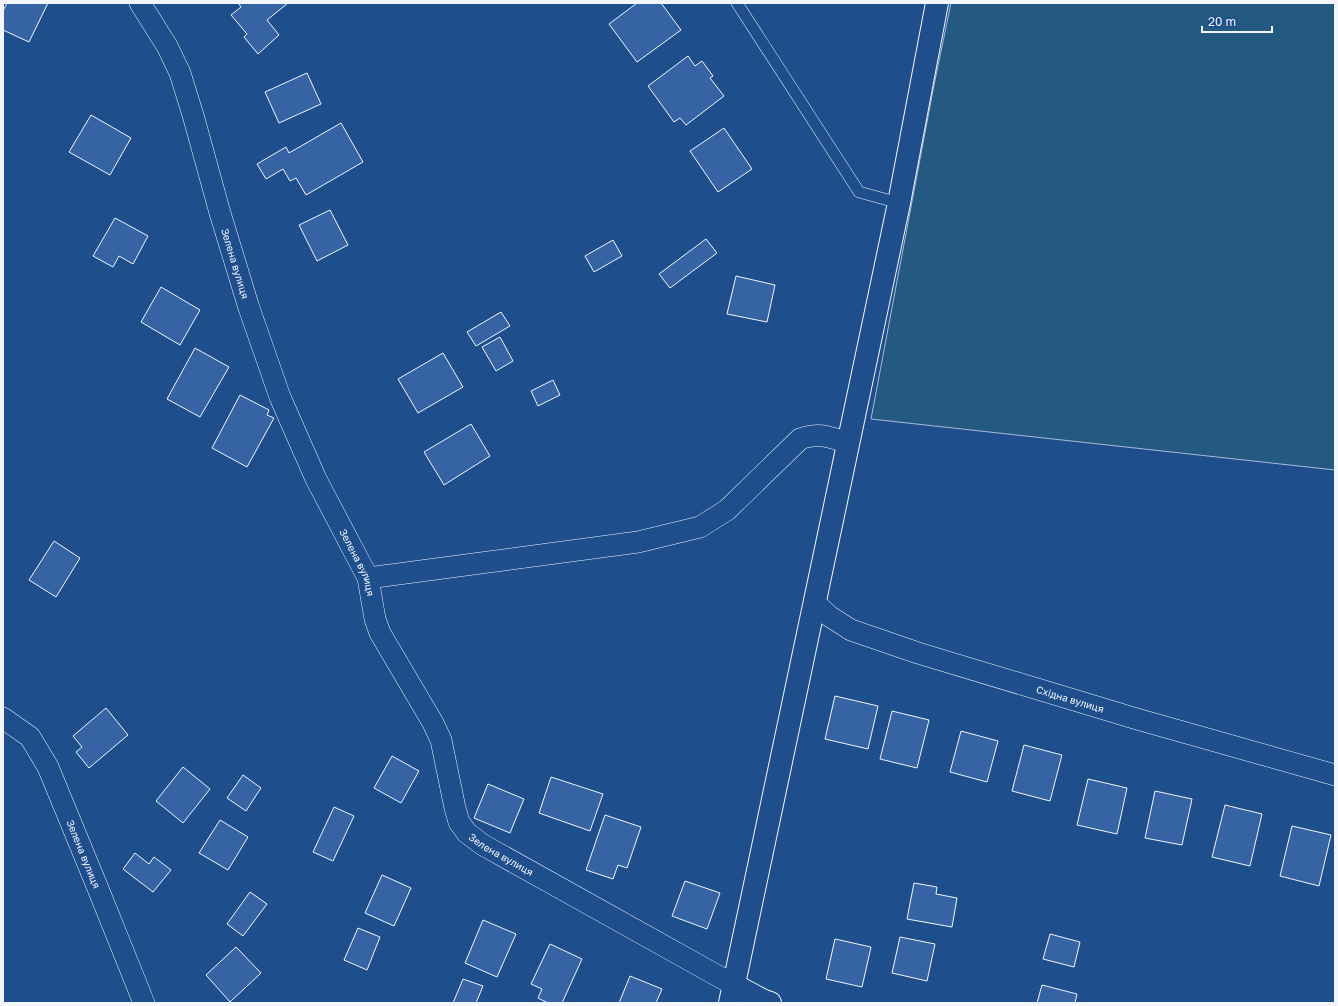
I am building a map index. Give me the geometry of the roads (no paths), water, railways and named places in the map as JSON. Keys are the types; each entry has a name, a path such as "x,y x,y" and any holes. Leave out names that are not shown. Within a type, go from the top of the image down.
{"street":[{"name":"Зелена вулиця","path":"140,3 167,46 180,73 220,214 249,308 280,397 316,479 368,578 375,619 380,633 433,723 441,740 459,822 467,833 483,845 732,994"},
{"path":"770,1003 732,994 900,203 937,3"},
{"path":"368,578 638,542 700,526 727,510 800,439 812,435 824,435 848,443"},
{"name":"Східна вулиця","path":"815,603 829,616 851,630 918,653 1137,720 1335,775"},
{"name":"Зелена вулиця","path":"3,718 30,737 48,767 100,891 144,1003"}],"lane":[{"path":"737,3 859,192 900,203"}]}
